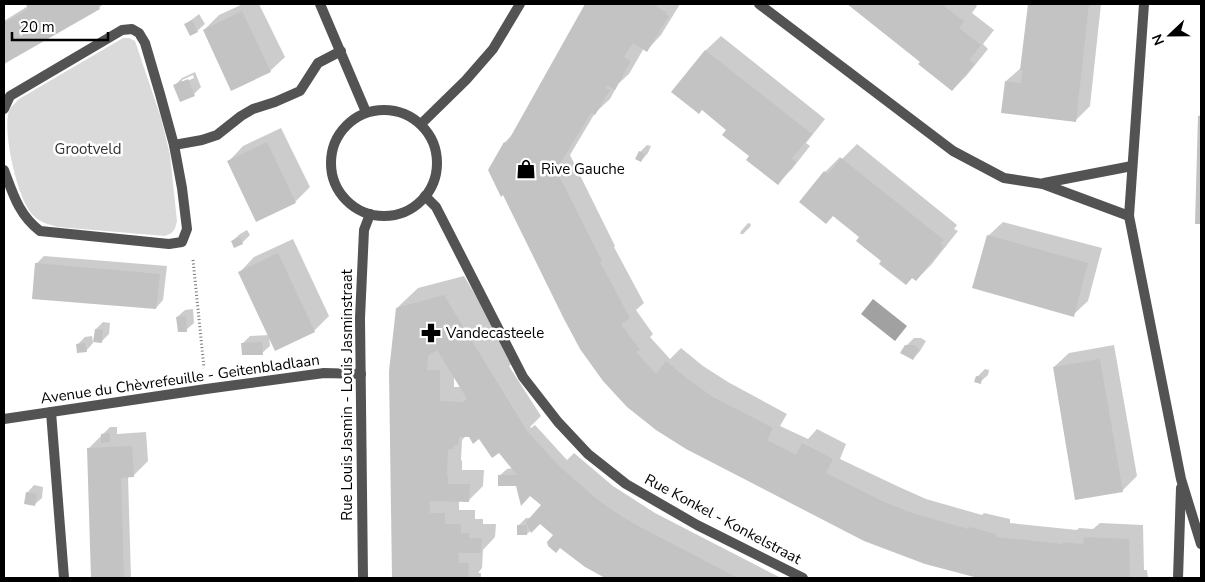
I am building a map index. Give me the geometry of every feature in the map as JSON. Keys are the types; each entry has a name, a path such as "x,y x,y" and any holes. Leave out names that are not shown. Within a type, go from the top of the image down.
{"street":[{"path":"320,4 366,112"},
{"path":"421,124 466,80 493,49 520,4"},
{"path":"759,4 953,151 1004,178 1044,184 1129,216"},
{"path":"1144,4 1129,216 1181,479 1201,544"},
{"path":"4,109 10,96 122,30 132,30 139,33 144,43 174,146 187,229 182,242 169,244 40,231 28,222 19,208 4,170"},
{"path":"174,146 217,135 253,109 300,91 318,63 340,51"},
{"path":"380,109 395,110 409,115 421,124 430,136 436,151 437,167 434,182 425,196 414,206 401,213 386,216 370,214 355,207 342,196 334,181 331,165 333,148 339,133 351,121 366,112 380,109"},
{"path":"1044,184 1132,166"},
{"name":"Rue Konkel - Konkelstraat","path":"425,196 436,207 523,377 558,422 588,454 626,484 697,525 803,578"},
{"name":"Rue Louis Jasmin - Louis Jasminstraat","path":"363,578 360,318 364,230 370,214"},
{"name":"Avenue du Chèvrefeuille - Geitenbladlaan","path":"4,419 206,388 324,374 361,374"},
{"path":"51,412 64,578"},
{"path":"1178,578 1181,479"}],"path":[{"path":"182,242 191,254 195,265 206,388"}],"green space":[{"name":"Grootveld","path":"123,38 135,41 161,118 170,155 177,221 174,231 165,236 58,227 43,222 31,213 26,205 13,166 7,125 12,106 19,99"}],"shaded area":[{"path":"873,299 907,326 895,341 861,314"}],"building":[{"path":"26,4 97,4 100,9 4,64 4,23 28,9"},
{"path":"585,4 652,4 666,12 665,14 669,16 647,52 633,43 624,57 631,61 615,90 607,85 606,88 610,90 595,115 591,113 556,170 602,261 600,262 630,318 621,324 640,350 636,352 656,374 666,361 713,397 773,428 767,440 796,455 802,443 833,459 826,473 882,501 912,513 968,529 969,527 996,534 996,537 1063,544 1063,542 1083,544 1084,537 1129,539 1130,578 978,578 925,564 864,541 686,449 656,430 627,407 603,381 580,349 503,195 501,197 488,170 504,142 507,143"},
{"path":"847,4 941,4 964,21 959,28 981,45 969,60 975,64 952,91 918,64 920,62"},
{"path":"1028,4 1089,4 1076,122 1001,113 1005,81 1021,83 1023,70 1020,70"},
{"path":"242,11 271,72 231,91 203,30"},
{"path":"192,20 198,32 190,36 184,24"},
{"path":"705,50 812,134 792,158 796,162 778,185 746,160 749,156 722,135 726,130 702,110 699,114 671,92"},
{"path":"188,79 195,96 180,102 173,85"},
{"path":"1198,116 1201,116 1201,224 1195,224"},
{"path":"267,142 296,203 256,222 227,161"},
{"path":"639,151 645,154 641,162 635,159"},
{"path":"841,158 944,240 940,244 944,246 916,281 912,278 906,285 879,264 881,261 856,241 859,237 833,216 826,224 799,202 824,171 828,174"},
{"path":"987,235 1088,263 1074,317 972,288"},
{"path":"240,237 243,244 234,248 231,241"},
{"path":"278,253 315,332 275,351 238,272"},
{"path":"35,263 160,274 156,309 32,299"},
{"path":"444,295 527,431 559,466 598,500 618,514 738,578 605,578 585,567 560,548 556,553 548,546 547,542 553,535 540,524 531,533 526,522 541,505 530,496 521,506 516,486 498,486 498,475 517,475 499,453 492,458 479,439 473,444 469,437 459,437 458,445 454,445 454,449 448,449 448,484 470,484 469,502 430,501 430,513 445,513 445,524 461,524 461,533 469,533 469,538 482,538 481,553 458,553 459,563 469,563 468,578 392,578 389,371 396,308","holes":["437,350 467,399 463,402 440,401 440,370 427,370 428,356"]},
{"path":"186,316 187,332 178,332 176,317"},
{"path":"95,329 103,330 102,343 93,342"},
{"path":"262,342 263,355 242,355 241,343"},
{"path":"85,343 87,352 77,353 76,344"},
{"path":"905,345 914,345 919,349 913,360 900,353"},
{"path":"1100,359 1123,492 1075,500 1053,367"},
{"path":"976,376 982,377 981,384 974,382"},
{"path":"110,433 110,442 101,443 101,434"},
{"path":"132,446 134,477 121,478 124,578 91,578 87,448"},
{"path":"26,492 37,494 35,506 24,504"},
{"path":"517,525 527,525 527,535 517,535"}],"place":[{"name":"Rive Gauche","path":"526,169"},
{"name":"Vandecasteele","path":"431,333"}]}
